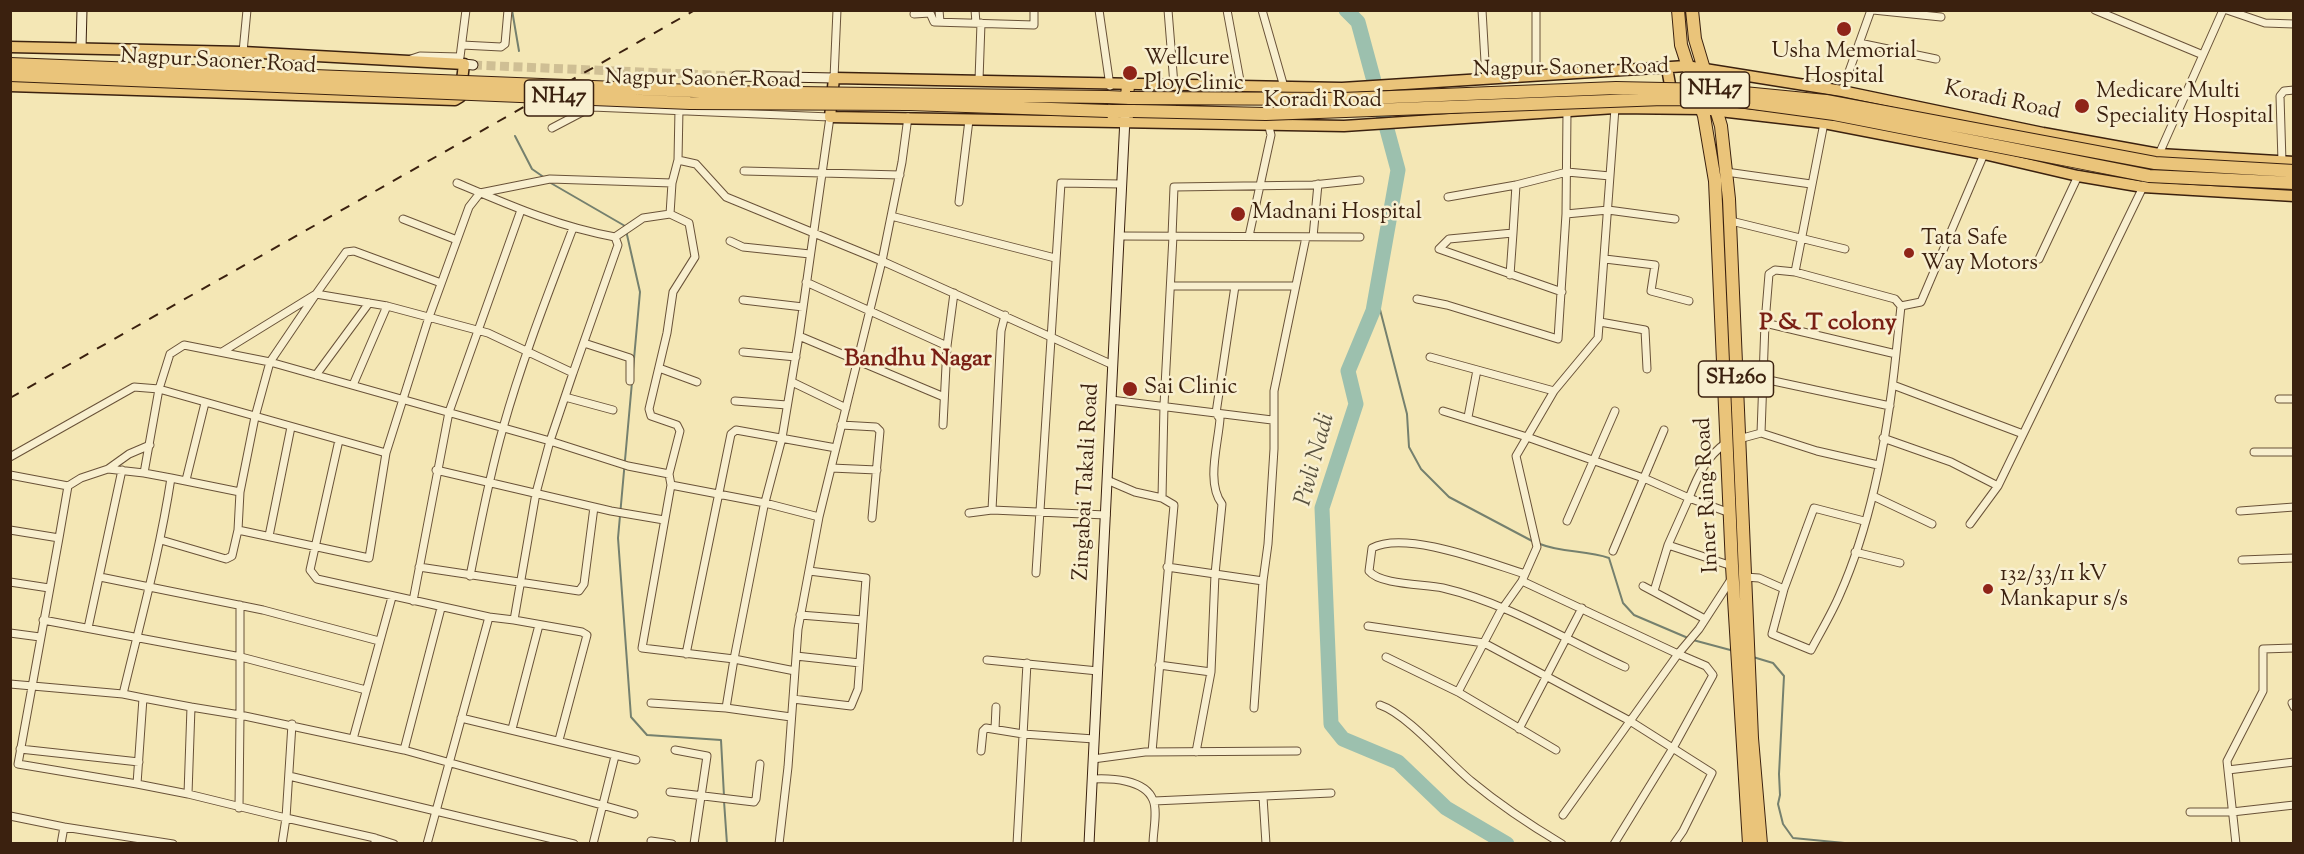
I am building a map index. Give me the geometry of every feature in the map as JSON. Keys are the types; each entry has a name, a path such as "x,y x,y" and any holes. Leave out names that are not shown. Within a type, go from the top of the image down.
{"highway":[{"name":"SH260","path":"1678,10 1681,45 1686,66 1702,109"},
{"name":"SH260","path":"1692,10 1695,39 1716,110"},
{"name":"Nagpur Saoner Road","path":"10,64 719,92 1109,98"},
{"name":"Nagpur Saoner Road","path":"10,75 667,102 909,104 1108,111"},
{"path":"1128,85 1129,98"},
{"name":"Nagpur Saoner Road","path":"1129,98 1342,99 1616,88 1713,90 1826,101 2155,163 2294,171"},
{"name":"NH47","path":"1109,98 1129,98"},
{"name":"Nagpur Saoner Road","path":"1128,115 1266,114 1663,99 1731,100 1834,114 2149,176 2294,183"},
{"name":"Inner Ring Road","path":"1702,109 1715,181 1733,440 1730,513 1749,653 1752,738 1761,843"},
{"name":"Inner Ring Road","path":"1716,110 1721,126 1731,221 1737,573 1736,643 1749,843"},
{"name":"Koradi Road","path":"1108,111 1128,115"}],"main road":[{"path":"10,47 243,52 469,64 460,98 455,100 10,86"},
{"path":"830,117 834,78 1342,88 1686,66"},
{"name":"NH47","path":"1686,66 1703,68"},
{"path":"1667,68 1674,108"},
{"name":"Koradi Road","path":"1703,68 1847,92 2043,133 2159,154 2288,162"},
{"path":"1446,81 1452,117"},
{"path":"1847,92 1851,128"},
{"name":"Koradi Road","path":"830,117 969,120 1128,115 1344,126 1452,117 1615,108 1716,110"},
{"path":"1716,110 1824,123 1984,154 2078,176 2144,187 2294,196"}],"street":[{"path":"81,48 82,10"},
{"path":"243,52 247,10"},
{"path":"405,61 420,56 458,58 462,45 466,10"},
{"path":"462,45 501,47 505,44 508,10"},
{"path":"736,76 834,78 837,10"},
{"path":"939,10 940,22"},
{"path":"975,10 978,23 979,80"},
{"path":"914,14 930,14 934,22 1034,25 1034,10"},
{"path":"1099,10 1110,84 1109,98"},
{"path":"1168,10 1174,86"},
{"path":"1227,10 1241,86"},
{"path":"1262,10 1284,87"},
{"path":"1482,10 1486,79"},
{"path":"1536,10 1536,76"},
{"path":"1847,92 1859,43 1872,10 1941,17"},
{"path":"2095,10 2204,55"},
{"path":"1970,524 1998,486 2024,434 2144,187 2225,10 2265,23 2294,24"},
{"path":"1859,43 1936,59"},
{"path":"2288,162 2280,96 2284,91 2294,90"},
{"path":"552,128 592,107 830,117 792,382 782,438 765,503 726,708"},
{"path":"1458,692 1523,578 1536,547 1535,533 1515,461 1554,391 1598,338 1615,108"},
{"path":"670,214 672,183 678,160 680,109"},
{"path":"1417,299 1447,305 1558,339 1566,214 1567,112"},
{"name":"Zingabai Takali Road","path":"1089,843 1119,236 1128,115"},
{"path":"778,843 801,615 819,517 882,261 900,175 908,117"},
{"path":"959,202 969,120"},
{"path":"1249,236 1270,135 1268,123"},
{"path":"1795,272 1824,123"},
{"path":"1901,306 1921,302 1984,154"},
{"path":"678,160 696,164 726,197 882,261 1050,334 1113,365"},
{"path":"744,171 900,175"},
{"path":"1448,196 1516,185 1567,172 1610,176"},
{"path":"1726,172 1811,184"},
{"path":"2039,259 2078,176"},
{"path":"238,530 369,558 386,453 441,283 469,207 480,193 550,178 672,183"},
{"path":"1162,498 1173,187 1318,184 1360,180"},
{"path":"457,183 521,210 573,228 615,237 643,218 670,214 689,223 695,257 673,292 649,409 651,416 677,425 680,431 669,474 671,484 642,648 734,659 795,670"},
{"path":"1036,573 1055,258 1062,183 1122,184"},
{"path":"1254,708 1274,449 1272,420 1274,391 1295,286 1310,237 1318,184"},
{"path":"1510,276 1516,185"},
{"path":"413,601 436,470 449,412 480,331 521,210"},
{"path":"1566,214 1608,210 1675,219"},
{"path":"891,216 1055,258"},
{"path":"402,219 457,240"},
{"path":"1731,221 1845,249"},
{"path":"470,576 488,482 503,428 527,351 573,228"},
{"path":"1513,233 1449,239 1439,249 1510,276 1562,292"},
{"path":"1119,236 1360,237"},
{"path":"514,620 537,494 550,441 618,245 615,237"},
{"path":"730,241 743,247 810,254"},
{"path":"162,540 226,559 232,556 238,530 240,492 255,417 270,362 346,252 354,251 441,283"},
{"path":"1605,259 1655,265 1651,291 1689,301"},
{"path":"1761,433 1769,274 1775,270 1795,272 1895,299 1901,306 1890,406 1873,496 1840,594 1811,650 1772,634 1784,590 1814,508 1864,521"},
{"path":"807,282 947,346"},
{"path":"1171,286 1295,286"},
{"path":"1197,752 1211,672 1215,574 1222,504 1215,495 1214,484 1220,420 1216,413 1235,286"},
{"path":"943,425 947,346 954,293"},
{"path":"222,352 316,294 387,306 480,331 573,373"},
{"path":"743,300 803,308"},
{"path":"316,375 369,303"},
{"path":"353,385 387,306"},
{"path":"992,510 1001,331 1005,315"},
{"path":"1600,322 1645,330 1647,369"},
{"path":"1765,323 1896,354"},
{"path":"799,336 944,397"},
{"path":"584,343 630,358 630,381"},
{"path":"144,473 159,389 170,354 184,345 270,362 550,441 625,465 669,474"},
{"path":"743,352 796,357"},
{"path":"1430,357 1554,391"},
{"path":"659,368 697,382"},
{"path":"1468,417 1477,370"},
{"path":"1764,379 1890,406"},
{"path":"792,382 846,408"},
{"path":"1893,385 2024,434"},
{"path":"10,457 134,387 159,389 386,453"},
{"path":"566,397 613,410"},
{"path":"2279,399 2294,399"},
{"path":"1111,400 1272,420"},
{"path":"735,401 787,405"},
{"path":"186,480 205,403"},
{"path":"1443,411 1468,417 1646,479 1730,513"},
{"path":"1567,521 1615,411"},
{"path":"841,425 876,427 880,431 872,518"},
{"path":"268,536 291,427"},
{"path":"686,654 731,434 736,430 836,448"},
{"path":"1613,552 1646,479 1664,430"},
{"path":"1654,591 1668,545 1701,468 1713,452 1733,440 1761,433 1817,451 1878,465"},
{"path":"1883,438 1951,462 1998,486"},
{"path":"339,440 317,547 310,570 312,576 441,608 582,632 587,635 559,740"},
{"path":"10,475 68,486 81,478 108,469 129,454 150,445"},
{"path":"2254,452 2294,452"},
{"path":"831,468 877,470"},
{"path":"108,469 186,480 240,492"},
{"path":"88,628 122,470"},
{"path":"436,470 611,511 664,520"},
{"path":"123,694 147,587 162,540 171,478"},
{"path":"1107,480 1135,492 1162,498 1174,506 1152,752"},
{"path":"671,484 765,503 819,517"},
{"path":"68,486 20,748 14,763 188,794 375,841 394,843"},
{"path":"1873,496 1932,524"},
{"path":"419,567 579,591 584,584 594,507"},
{"path":"2240,511 2294,507"},
{"path":"969,513 992,510 1106,515"},
{"path":"10,530 59,538"},
{"path":"1614,843 1673,748 1713,675 1706,666 1523,578 1424,545 1379,544 1372,548 1369,571 1373,576 1444,588 1504,608 1625,667"},
{"path":"1668,545 1737,573 1759,578 1784,590"},
{"path":"1855,552 1900,563"},
{"path":"2242,560 2294,558"},
{"path":"1167,567 1263,581"},
{"path":"793,699 851,706 858,689 866,578 809,571"},
{"path":"1563,815 1678,654 1699,629 1737,573"},
{"path":"100,577 240,605 379,641"},
{"path":"10,582 49,588"},
{"path":"1643,586 1654,591 1656,595 1705,619"},
{"path":"353,739 392,597"},
{"path":"239,807 240,605"},
{"path":"404,750 441,608"},
{"path":"1519,729 1582,608"},
{"path":"801,615 863,620"},
{"path":"427,843 489,617"},
{"path":"43,620 241,657 366,690"},
{"path":"512,729 539,625"},
{"path":"1368,626 1484,643 1630,721 1712,773 1674,843"},
{"path":"10,633 40,637"},
{"path":"2236,843 2227,761 2263,691 2263,649 2294,648"},
{"path":"796,656 860,663"},
{"path":"1386,657 1458,692 1556,750"},
{"path":"987,660 1098,671"},
{"path":"1017,843 1027,663"},
{"path":"1159,665 1211,672"},
{"path":"10,684 32,684 123,694 292,724 404,750 634,814"},
{"path":"137,784 143,698"},
{"path":"651,703 726,708 791,717"},
{"path":"1380,705 1396,711 1464,775 1521,820 1562,843"},
{"path":"188,794 192,707"},
{"path":"995,729 996,707"},
{"path":"461,718 636,760"},
{"path":"282,843 286,818 292,724"},
{"path":"981,751 983,731 986,728 1023,734 1094,739"},
{"path":"20,748 139,762"},
{"path":"675,750 706,754 694,843"},
{"path":"1093,759 1152,752 1297,750"},
{"path":"593,843 601,804 615,756"},
{"path":"2228,770 2294,762"},
{"path":"670,792 754,802 760,764"},
{"path":"289,776 574,843"},
{"path":"1092,779 1113,778 1131,783 1149,793 1154,801 1153,843"},
{"path":"1154,801 1331,793"},
{"path":"1263,797 1266,843"},
{"path":"2190,812 2232,812 2294,806"},
{"path":"10,816 64,827 173,843"},
{"path":"61,843 64,827"},
{"path":"651,841 672,843"}],"waterway":[{"path":"512,10 519,51"},
{"name":"Pivli Nadi","path":"1346,10 1358,22 1398,170 1373,311 1348,371 1356,404 1322,508 1331,724 1343,739 1398,762 1446,808 1507,844"},
{"path":"515,136 532,169 545,178"},
{"path":"549,182 625,226 640,292 633,370"},
{"path":"1376,294 1407,414 1409,447 1421,469 1449,497 1534,542"},
{"path":"632,382 618,538 631,717 647,735 721,740 724,796"},
{"path":"1540,544 1609,558 1623,603 1634,615 1688,638"},
{"path":"1693,640 1734,651"},
{"path":"1753,657 1773,663 1784,676 1778,804 1783,824 1793,838 1855,844"},
{"path":"724,801 727,844"}],"tunnel":[{"path":"473,65 736,76"}],"railway":[{"path":"10,398 695,10"}],"place":[{"name":"Usha Memorial Hospital","path":"1844,29"},
{"name":"Wellcure PloyClinic","path":"1130,73"},
{"name":"Medicare Multi Speciality Hospital","path":"2082,106"},
{"name":"Madnani Hospital","path":"1238,214"},
{"name":"Tata Safe Way Motors","path":"1909,253"},
{"name":"Sai Clinic","path":"1130,389"},
{"name":"132/33/11 kV Mankapur s/s","path":"1988,589"}],"district":[{"name":"P & T colony","path":"1828,325"},
{"name":"Bandhu Nagar","path":"918,361"}]}
